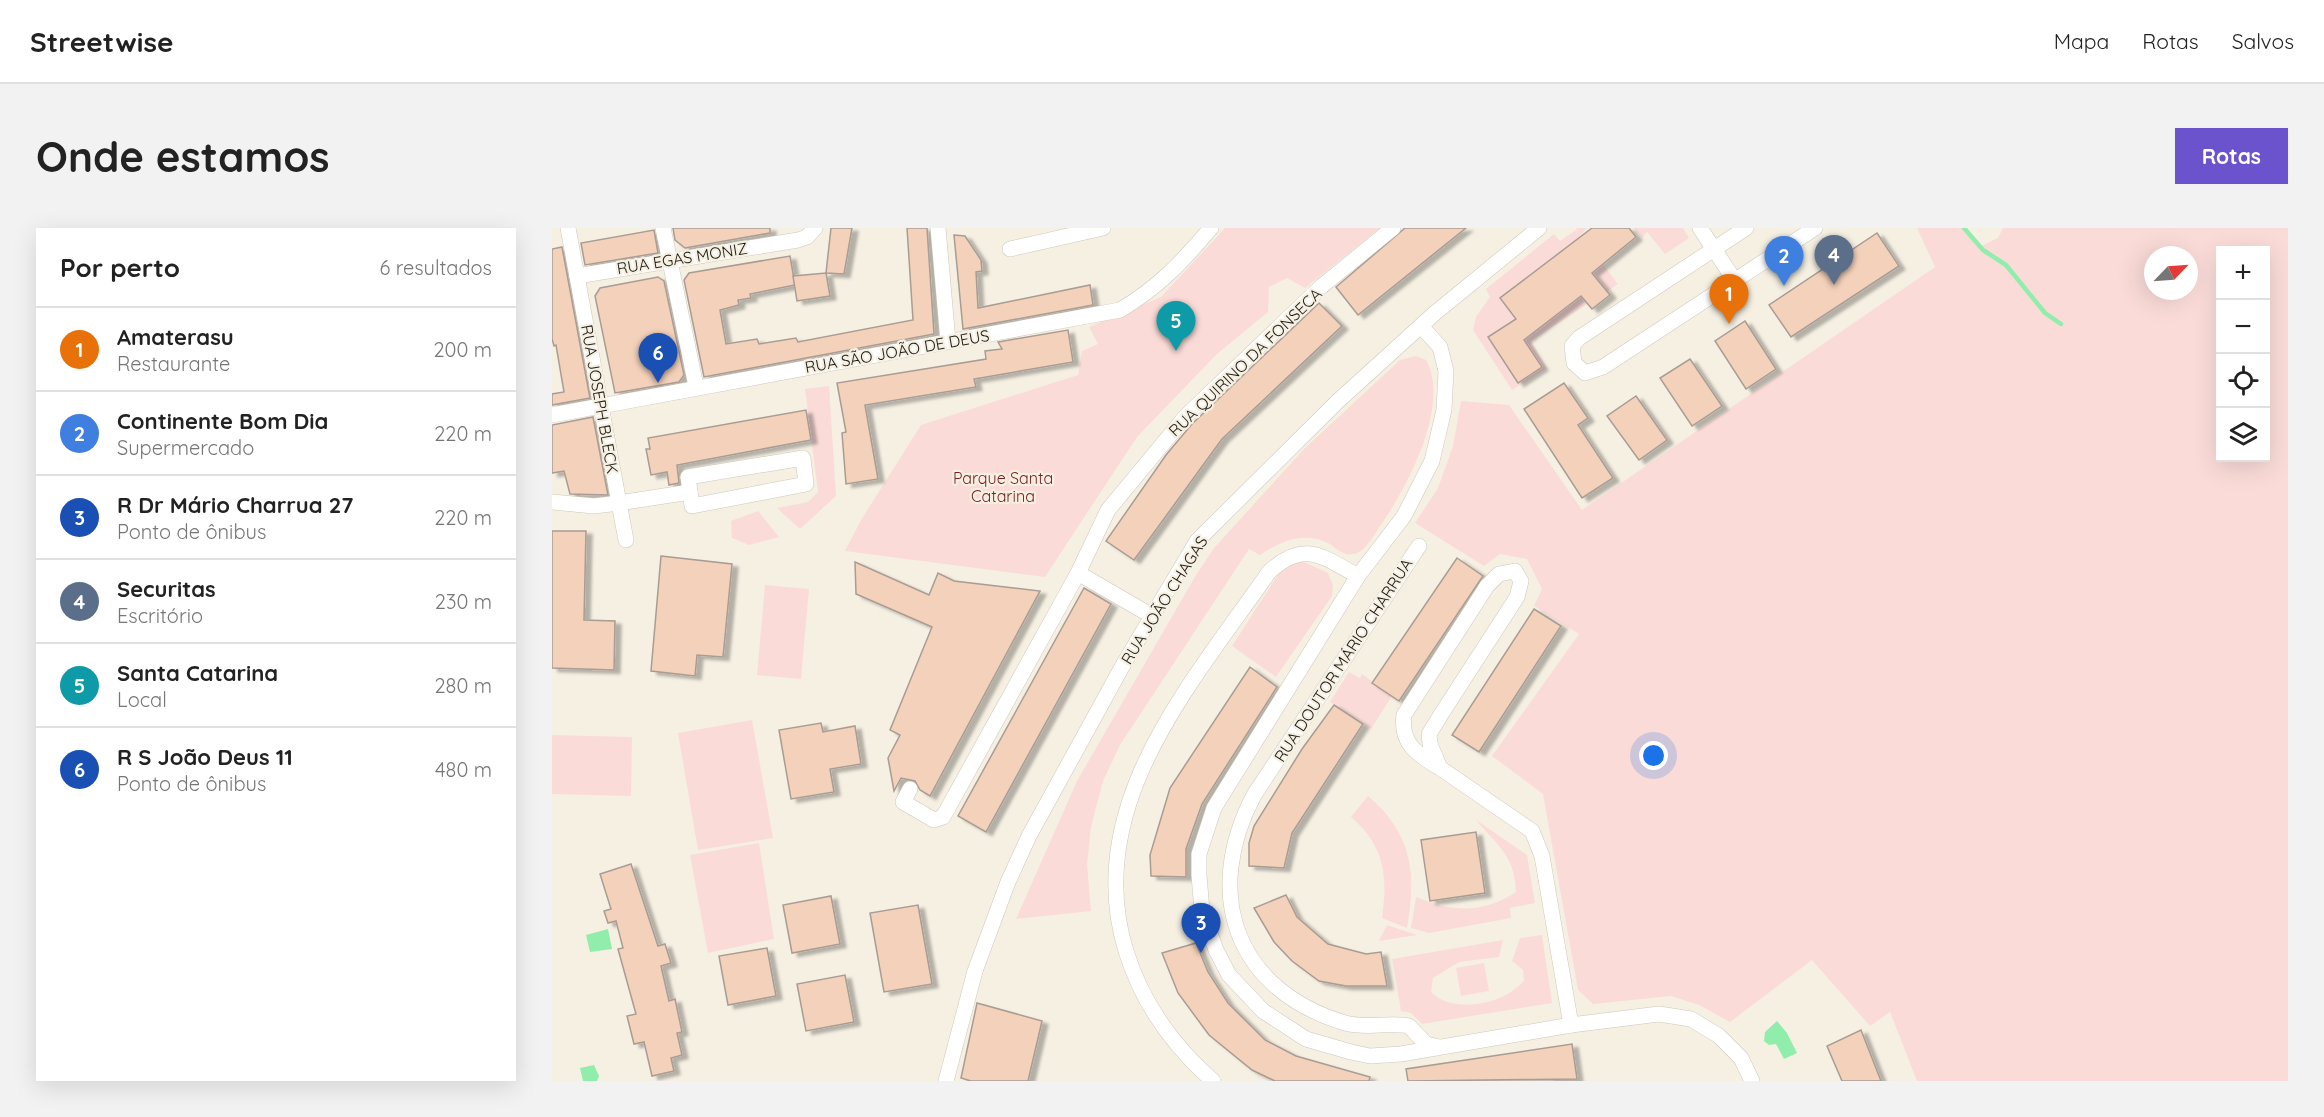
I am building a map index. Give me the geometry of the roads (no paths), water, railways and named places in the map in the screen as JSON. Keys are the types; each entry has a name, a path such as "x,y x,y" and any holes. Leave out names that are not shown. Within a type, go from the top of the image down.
{"street":[{"name":"RUA JOSEPH BLECK","path":"568,228 626,540"},
{"path":"663,228 696,387"},
{"name":"RUA EGAS MONIZ","path":"577,276 807,237 815,228"},
{"path":"939,228 948,341"},
{"path":"1010,249 1103,228"},
{"name":"RUA SÃO JOÃO DE DEUS","path":"552,415 1120,310 1149,294 1168,277 1211,228"},
{"name":"RUA QUIRINO DA FONSECA","path":"910,789 903,802 934,820 944,817 1078,573 1108,510 1185,417 1322,286 1394,228"},
{"name":"RUA JOÃO CHAGAS","path":"946,1081 975,971 1008,882 1029,836 1152,616 1197,541 1338,401 1421,326 1539,228"},
{"path":"1700,228 1735,281"},
{"path":"1746,228 1579,338 1572,346 1574,363 1585,373 1596,370 1815,228"},
{"name":"RUA DOUTOR MÁRIO CHARRUA","path":"1421,326 1440,347 1444,357 1446,383 1440,432 1421,487 1404,516 1358,576 1230,781 1205,829 1199,854 1199,875 1207,930 1229,975 1263,1011 1306,1039 1370,1056 1401,1054 1571,1025 1659,1014 1691,1019 1732,1047 1752,1081"},
{"path":"803,458 806,484 692,506 690,492 688,477 803,458"},
{"path":"552,502 594,506 690,492"},
{"name":"RUA DOUTOR MÁRIO CHARRUA","path":"1409,1026 1360,1026 1304,1006 1282,992 1256,966 1236,925 1230,904 1230,881 1234,844 1241,819 1254,795 1419,546"},
{"path":"1213,1081 1172,1041 1146,1000 1131,966 1117,917 1115,896 1117,842 1124,813 1157,736 1269,572 1282,560 1309,552 1320,554 1358,576"},
{"path":"1440,768 1433,754 1429,734 1517,597 1521,581 1515,571 1499,574 1487,586 1404,715 1404,736 1410,748 1440,768 1519,820 1536,838 1542,856 1571,1025"},
{"path":"1078,573 1152,616"},
{"name":"RUA DOUTOR MÁRIO CHARRUA","path":"1245,760 1268,774"},
{"path":"1230,781 1254,795"},
{"path":"1401,1054 1409,1042 1409,1026"},
{"path":"1409,1026 1426,1044 1442,1048"}],"waterway":[{"path":"1964,228 1983,250 2006,265 2045,313 2061,324"}],"place":[{"name":"Securitas","path":"1834,285"},
{"name":"Continente Bom Dia","path":"1784,286"},
{"name":"Amaterasu","path":"1729,324"},
{"name":"Santa Catarina","path":"1176,351"},
{"name":"R S João Deus 11","path":"658,383"},
{"name":"R Dr Mário Charrua 27","path":"1201,953"}],"park label":[{"name":"Parque Santa Catarina","path":"1003,487"}]}
